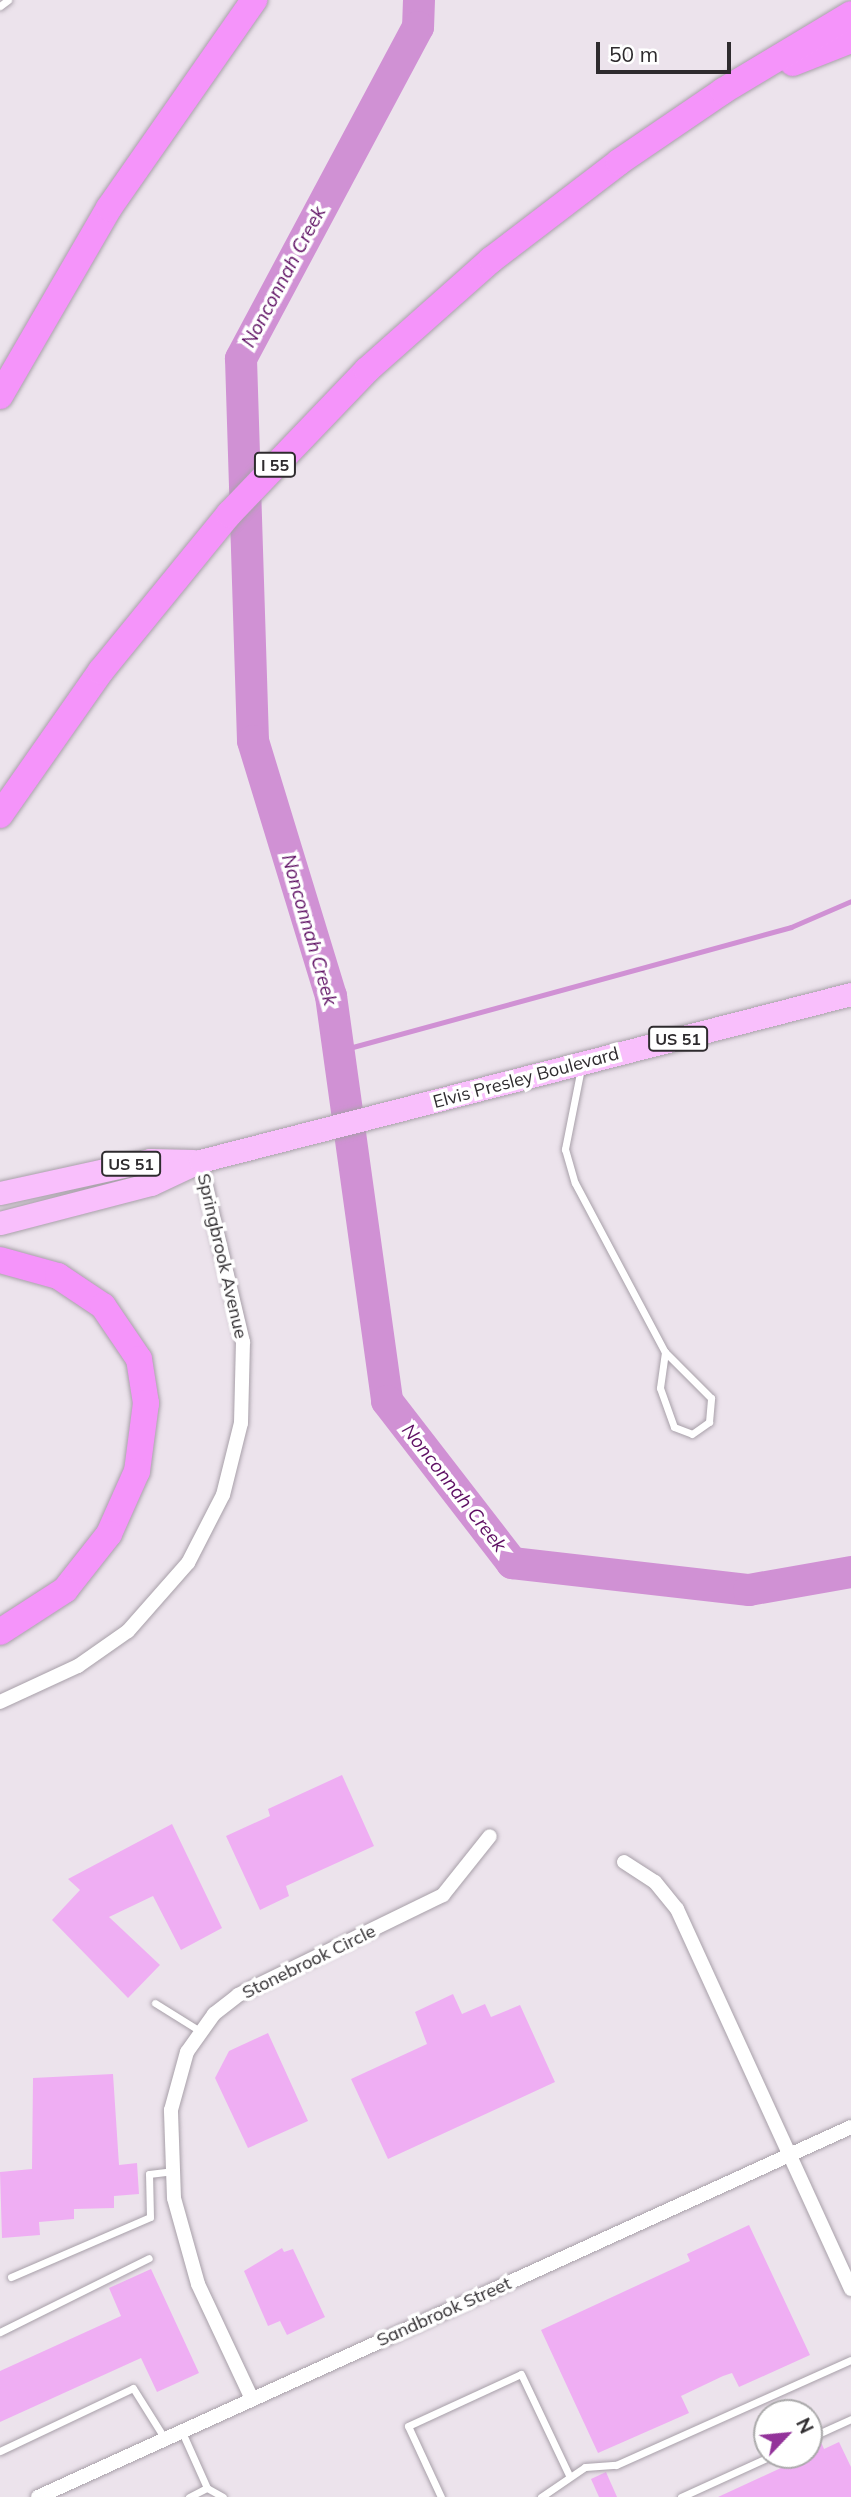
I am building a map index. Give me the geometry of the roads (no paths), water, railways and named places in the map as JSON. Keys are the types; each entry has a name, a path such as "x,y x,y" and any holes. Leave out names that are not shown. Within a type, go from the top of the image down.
{"highway":[{"path":"0,396 108,208 254,0"},
{"name":"I 55","path":"0,815 102,671 229,514 367,370 470,278 619,162 723,91 851,15"},
{"path":"723,91 851,40"},
{"path":"0,1260 58,1276 103,1306 139,1359 146,1403 137,1471 109,1534 65,1590 0,1632"}],"main road":[{"name":"Elvis Presley Boulevard","path":"0,1223 150,1184 200,1161 851,994"},
{"name":"Elvis Presley Boulevard","path":"0,1193 150,1160 200,1161"}],"street":[{"name":"Springbrook Avenue","path":"0,1702 78,1666 128,1630 188,1563 223,1494 241,1423 243,1351 200,1161"},
{"name":"Stonebrook Circle","path":"252,2399 198,2284 174,2198 171,2110 176,2079 200,2031 214,2014 249,1989 435,1901 457,1882 490,1836"},
{"path":"624,1862 655,1882 677,1909 851,2289"},
{"name":"Sandbrook Street","path":"38,2497 851,2127"}],"lane":[{"path":"0,6 8,0"},
{"path":"582,1063 565,1149 575,1182 665,1352 711,1398 709,1422 692,1434 674,1427 660,1388 665,1352"},
{"path":"155,2003 200,2031"},
{"path":"11,2277 150,2217 149,2174 172,2171"},
{"path":"0,2332 149,2258"},
{"path":"541,2497 562,2487 569,2475 585,2467 615,2465 851,2360"},
{"path":"440,2497 408,2426 521,2374 569,2475"},
{"path":"0,2451 133,2388 165,2439"},
{"path":"823,2432 851,2419"},
{"path":"182,2431 207,2488 223,2497"},
{"path":"681,2497 753,2464"},
{"path":"189,2497 207,2488"}],"waterway":[{"name":"Nonconnah Creek","path":"419,0 418,27 241,359 253,741 331,996 387,1401 512,1563 749,1590 851,1572"},
{"path":"338,1051 791,927 851,901"}]}
